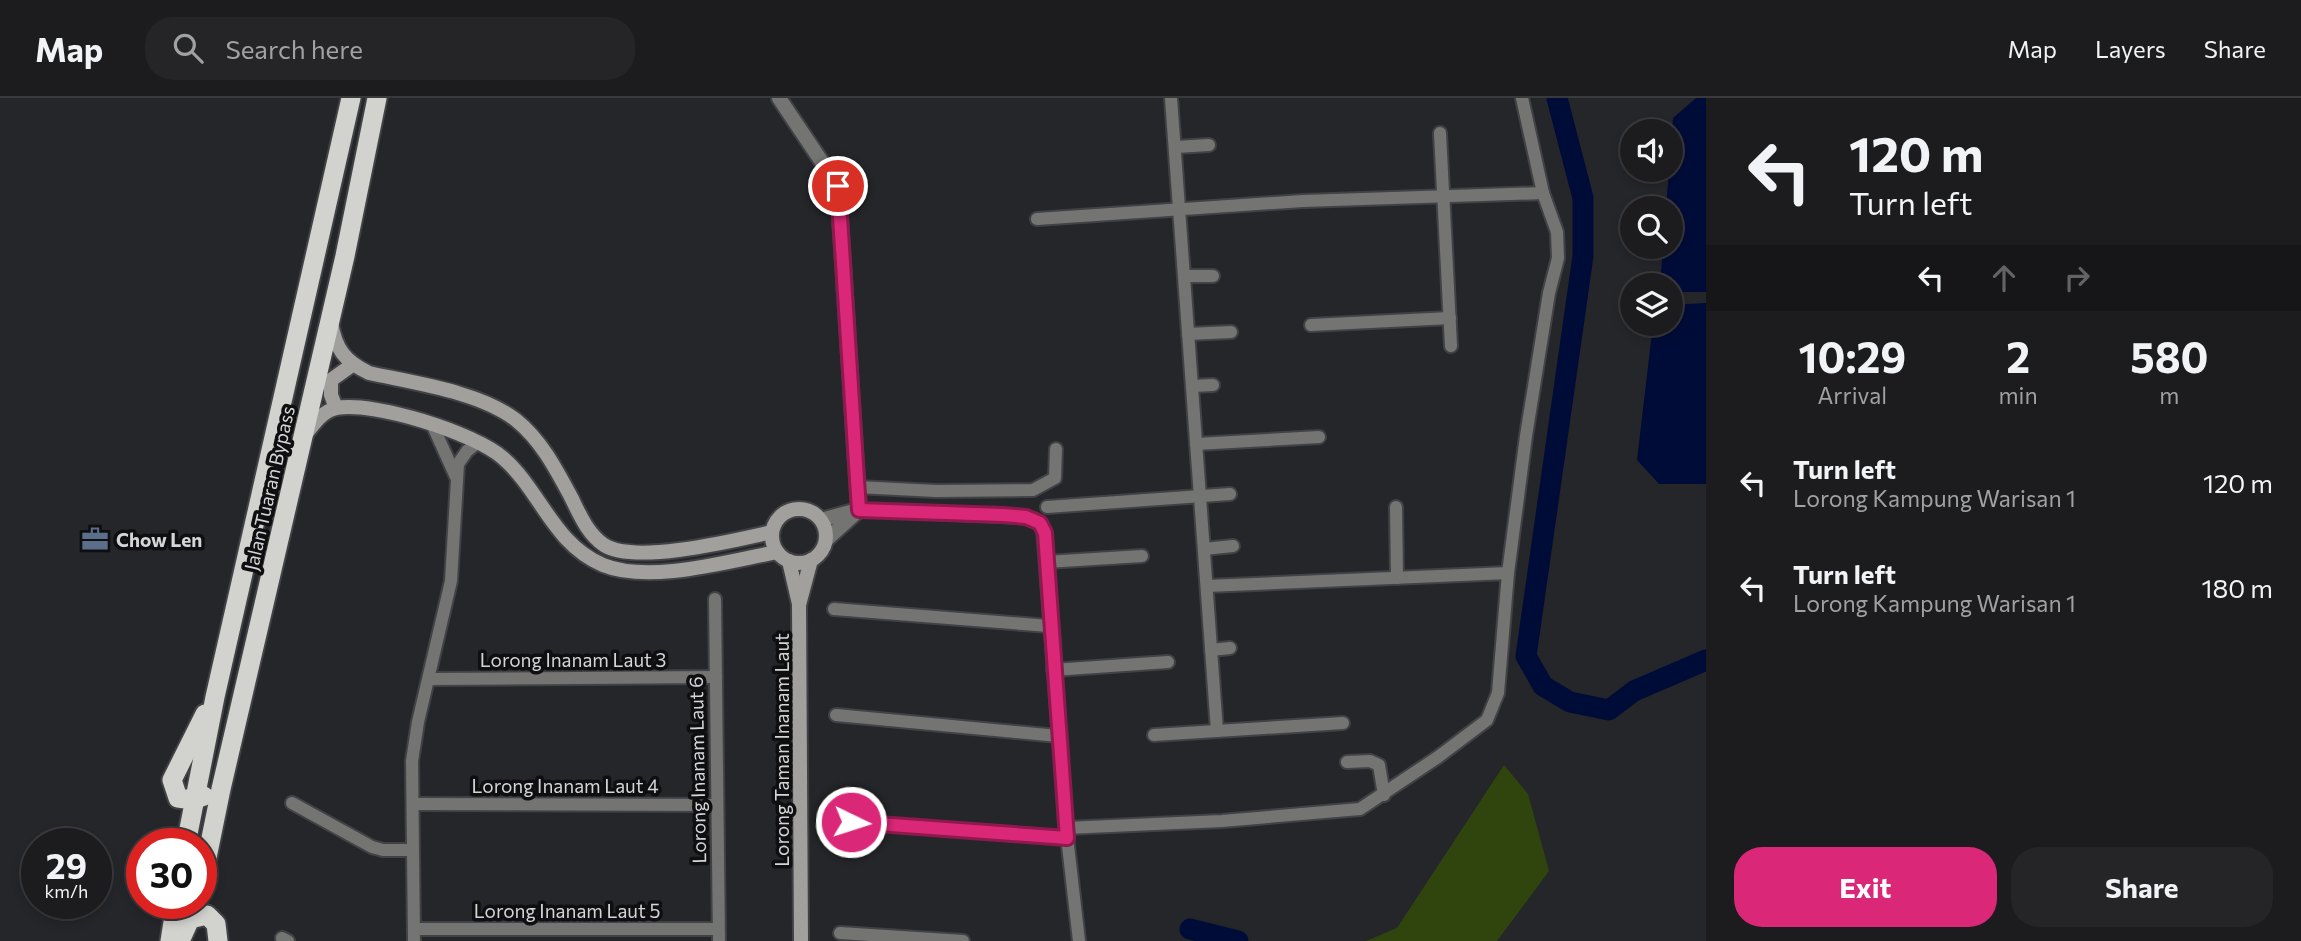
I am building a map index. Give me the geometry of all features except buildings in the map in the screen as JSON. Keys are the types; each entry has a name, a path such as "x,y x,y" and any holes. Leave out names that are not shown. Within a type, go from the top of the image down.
{"highway":[{"name":"Jalan Tuaran Bypass","path":"193,800 178,798 172,780 215,697 351,98"},
{"name":"Jalan Tuaran Bypass","path":"213,828 305,435 377,98"},
{"path":"189,828 193,800 221,789"},
{"path":"170,941 173,919"},
{"path":"180,941 189,919"},
{"path":"193,941 196,919"},
{"path":"213,919 218,929 218,941"}],"main road":[{"path":"330,318 338,349 352,365 369,373 483,402 513,418 537,440 588,530 607,547 636,553 708,545 772,532"},
{"path":"336,408 331,395 331,380 352,365"},
{"path":"305,435 318,418 336,408 367,409 432,424 478,442 505,459 575,549 606,566 634,571 657,571 783,557 811,560 823,548 826,540 821,520 809,510 793,510 779,517 772,532 783,557 799,605"},
{"name":"Lorong Taman Inanam Laut","path":"801,941 799,605 811,560"}],"street":[{"path":"779,98 838,186 859,510"},
{"path":"1171,98 1217,732"},
{"path":"851,822 1067,833 1350,811 1368,805 1384,795 1437,757 1492,712 1499,693 1498,672 1508,573 1533,396 1558,258 1557,232 1543,193 1522,98"},
{"path":"1440,133 1451,346"},
{"path":"1175,147 1209,145"},
{"path":"1037,219 1179,208 1543,193"},
{"path":"1184,276 1213,276"},
{"path":"1311,325 1450,318"},
{"path":"1188,334 1231,332"},
{"path":"1192,386 1213,384"},
{"path":"432,424 456,478"},
{"path":"1196,444 1319,437"},
{"path":"414,935 411,850 414,744 451,581 457,513 456,478 462,457 478,442"},
{"path":"857,487 936,491 1033,490 1055,478 1056,449"},
{"path":"1047,507 1230,494"},
{"path":"1396,507 1397,578"},
{"path":"826,540 859,510"},
{"path":"821,520 859,510 936,511 1036,520 1045,533 1058,736 1079,941"},
{"path":"1204,549 1233,546"},
{"path":"1046,562 1142,556"},
{"path":"1207,586 1508,573"},
{"name":"Lorong Inanam Laut 6","path":"715,599 719,935"},
{"path":"834,609 1049,626"},
{"path":"1211,650 1230,649"},
{"path":"1053,670 1168,662"},
{"name":"Lorong Inanam Laut 3","path":"430,679 716,677"},
{"path":"836,715 1058,736"},
{"path":"1154,736 1343,723"},
{"path":"1347,762 1370,761 1379,765 1384,795"},
{"path":"292,803 372,847 383,850 411,850"},
{"name":"Lorong Inanam Laut 4","path":"413,804 717,805"},
{"path":"840,933 963,941"},
{"name":"Lorong Inanam Laut 5","path":"414,935 719,935"}],"green space":[{"path":"1504,765 1528,794 1549,871 1497,941 1366,941 1397,928"}],"water":[{"path":"1696,98 1706,98 1706,292 1683,292 1683,273 1661,273 1662,259 1683,259 1683,196 1667,196 1668,182 1683,182 1683,119 1673,118"},
{"path":"1706,303 1706,484 1659,484 1637,460 1652,336 1683,336 1683,304"}],"waterway":[{"path":"1557,98 1583,198 1583,256 1526,656 1543,686 1570,702 1609,710 1634,691 1706,660"},
{"path":"1190,929 1238,941"}],"place":[{"name":"Chow Len","path":"95,539"}],"route":[{"path":"838,186 859,510 925,510 1003,515 1026,517 1040,523 1045,533 1049,626 1067,838 851,822"}]}
